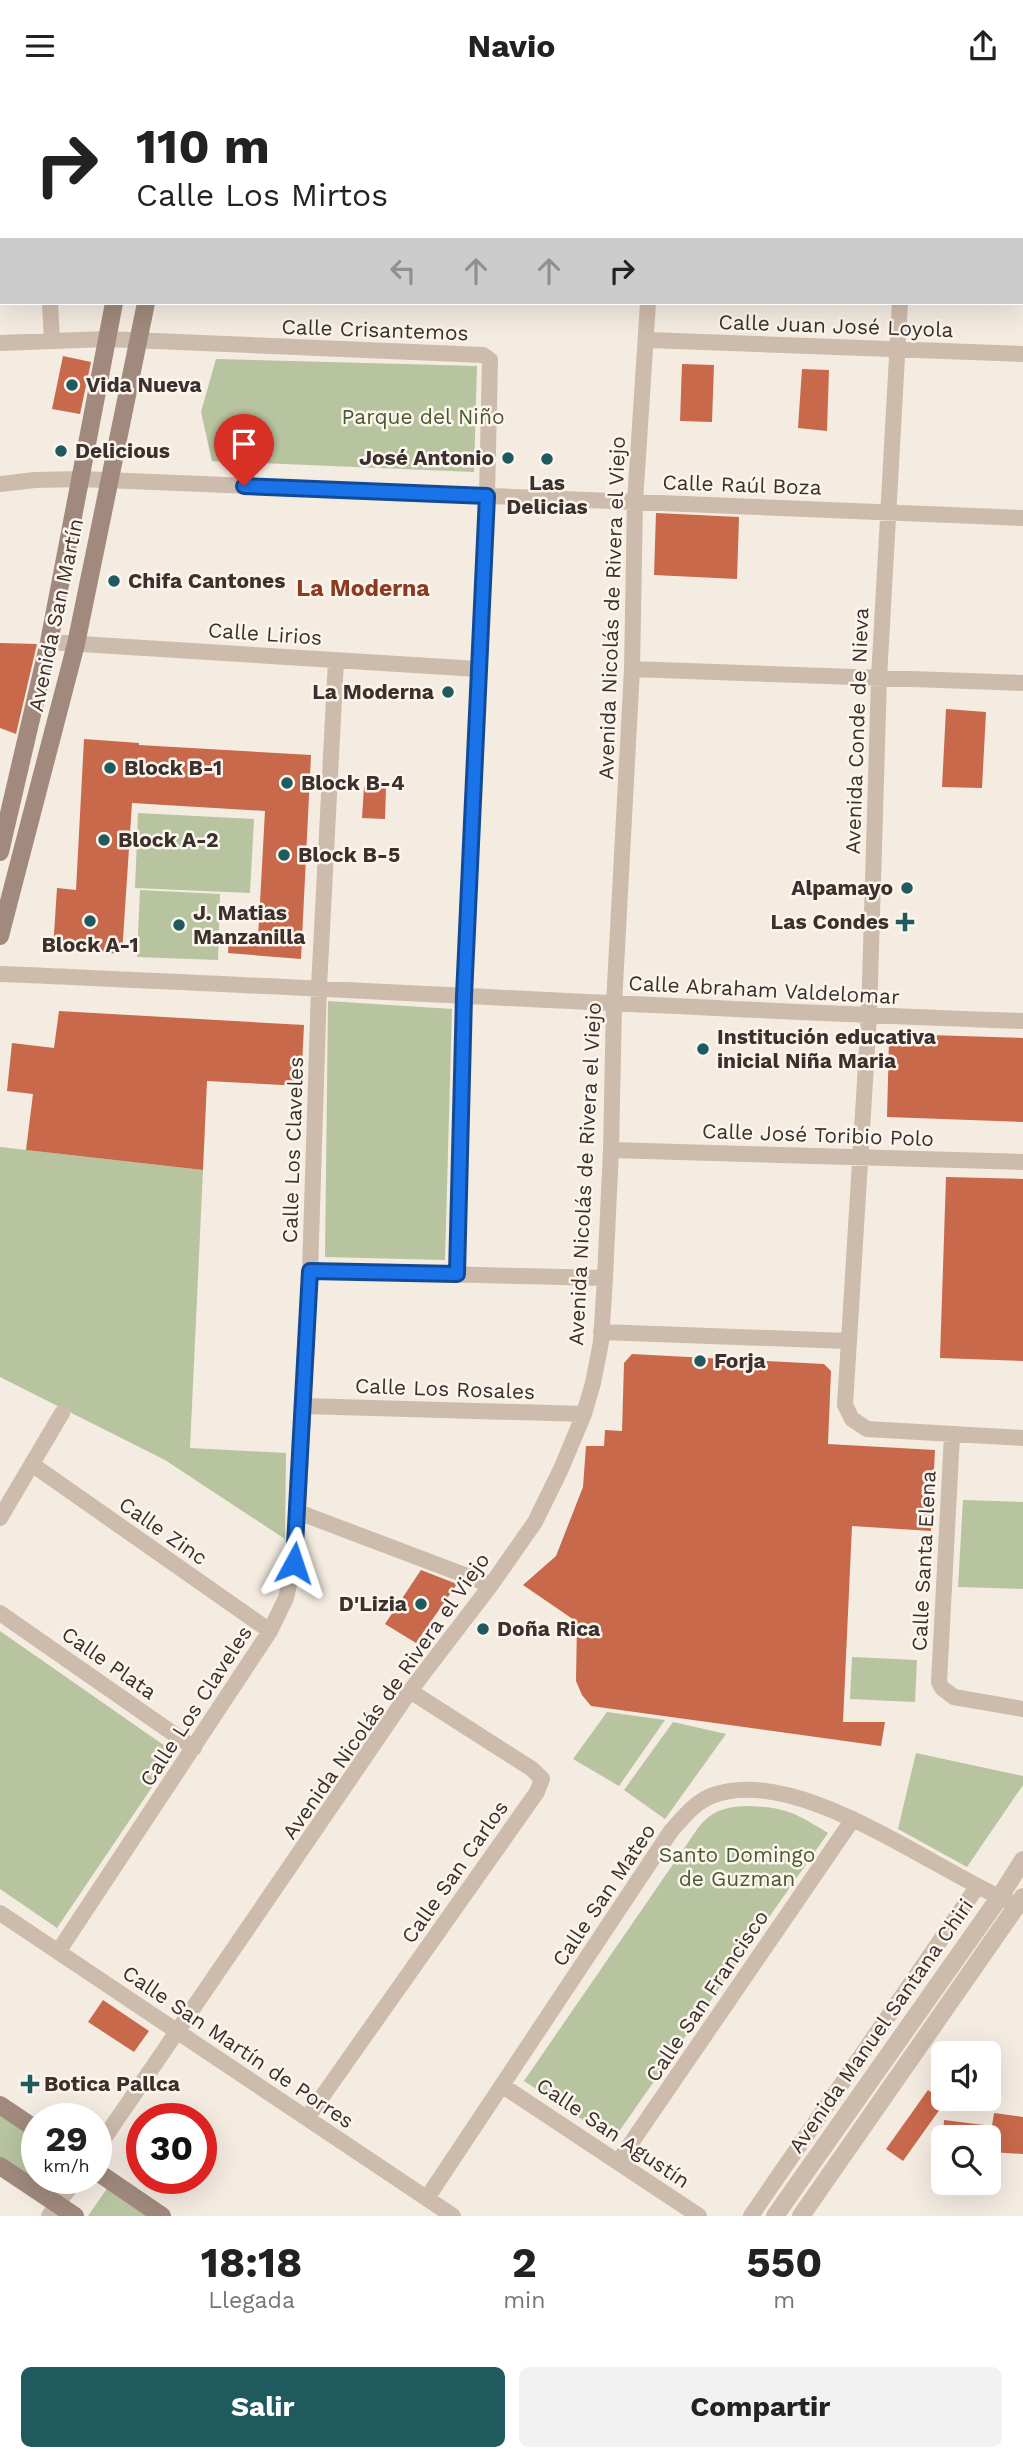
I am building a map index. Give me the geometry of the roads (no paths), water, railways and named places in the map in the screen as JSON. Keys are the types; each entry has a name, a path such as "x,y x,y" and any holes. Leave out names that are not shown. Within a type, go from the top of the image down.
{"main road":[{"name":"Avenida San Martín","path":"0,852 4,818 49,642 114,305"},
{"name":"Avenida San Martín","path":"0,936 76,644 146,305"},
{"path":"0,2105 21,2119"},
{"path":"0,2165 53,2210 75,2216"},
{"path":"112,2182 162,2216"}],"street":[{"path":"50,305 52,341"},
{"name":"Avenida Nicolás de Rivera el Viejo","path":"112,2126 410,1691 535,1522 583,1414 593,1383 601,1332 605,1277 614,1004 632,669 635,502 648,305"},
{"name":"Avenida Conde de Nieva","path":"900,305 879,678 869,1016 845,1398 848,1413 859,1426 867,1429 952,1435"},
{"path":"0,343 107,339 139,342"},
{"name":"Calle Juan José Loyola","path":"647,340 1023,354"},
{"name":"Calle Crisantemos","path":"139,342 483,355 490,361 487,496 464,996 457,1274"},
{"name":"Calle Raúl Boza","path":"0,484 81,479 1023,518"},
{"name":"Calle Lirios","path":"49,642 478,669"},
{"name":"Calle Los Claveles","path":"58,1952 270,1631 286,1598 294,1563 304,1406 319,987 336,660"},
{"path":"632,669 1023,683"},
{"path":"4,818 32,816"},
{"name":"Calle Abraham Valdelomar","path":"0,974 1023,1021"},
{"name":"Calle José Toribio Polo","path":"611,1150 1023,1162"},
{"path":"310,1271 605,1277"},
{"path":"601,1332 848,1341"},
{"name":"Calle Los Rosales","path":"304,1406 583,1414"},
{"path":"0,1518 62,1413"},
{"path":"952,1435 1023,1438"},
{"name":"Calle Santa Elena","path":"952,1435 938,1675 942,1688 954,1697 1023,1709"},
{"name":"Calle Zinc","path":"33,1465 270,1631"},
{"path":"298,1512 491,1585"},
{"name":"Calle Plata","path":"0,1613 194,1748"},
{"name":"Calle San Carlos","path":"307,2118 537,1792 542,1779 532,1769 410,1691"},
{"name":"Calle San Mateo","path":"427,2198 671,1831 698,1803 710,1796 745,1789 762,1790 816,1804 853,1819 999,1898 1020,1901"},
{"name":"Calle San Francisco","path":"618,2162 853,1819"},
{"name":"Avenida Manuel Santana Chiri","path":"775,2216 1023,1860"},
{"path":"751,2216 977,1887"},
{"name":"Avenida Manuel Santana Chiri","path":"801,2216 1020,1901"},
{"name":"Calle San Martín de Porres","path":"0,1913 453,2216"},
{"name":"Calle San Agustín","path":"503,2086 699,2216"},
{"path":"53,2210 65,2194"}],"place":[{"name":"Vida Nueva","path":"72,385"},
{"name":"Delicious","path":"61,451"},
{"name":"José Antonio","path":"508,458"},
{"name":"Las Delicias","path":"547,459"},
{"name":"Chifa Cantones","path":"114,581"},
{"name":"La Moderna","path":"448,692"},
{"name":"Block B-1","path":"110,768"},
{"name":"Block B-4","path":"287,783"},
{"name":"Block A-2","path":"104,840"},
{"name":"Block B-5","path":"284,855"},
{"name":"Alpamayo","path":"907,888"},
{"name":"Block A-1","path":"90,921"},
{"name":"Las Condes","path":"905,922"},
{"name":"J. Matias Manzanilla","path":"179,925"},
{"name":"Institución educativa inicial Niña Maria","path":"703,1049"},
{"name":"Forja","path":"700,1361"},
{"name":"D'Lizia","path":"421,1604"},
{"name":"Doña Rica","path":"483,1629"},
{"name":"Botica Pallca","path":"30,2084"}],"district":[{"name":"La Moderna","path":"363,588"}],"park label":[{"name":"Parque del Niño","path":"423,417"},
{"name":"Santo Domingo de Guzman","path":"737,1867"}]}
